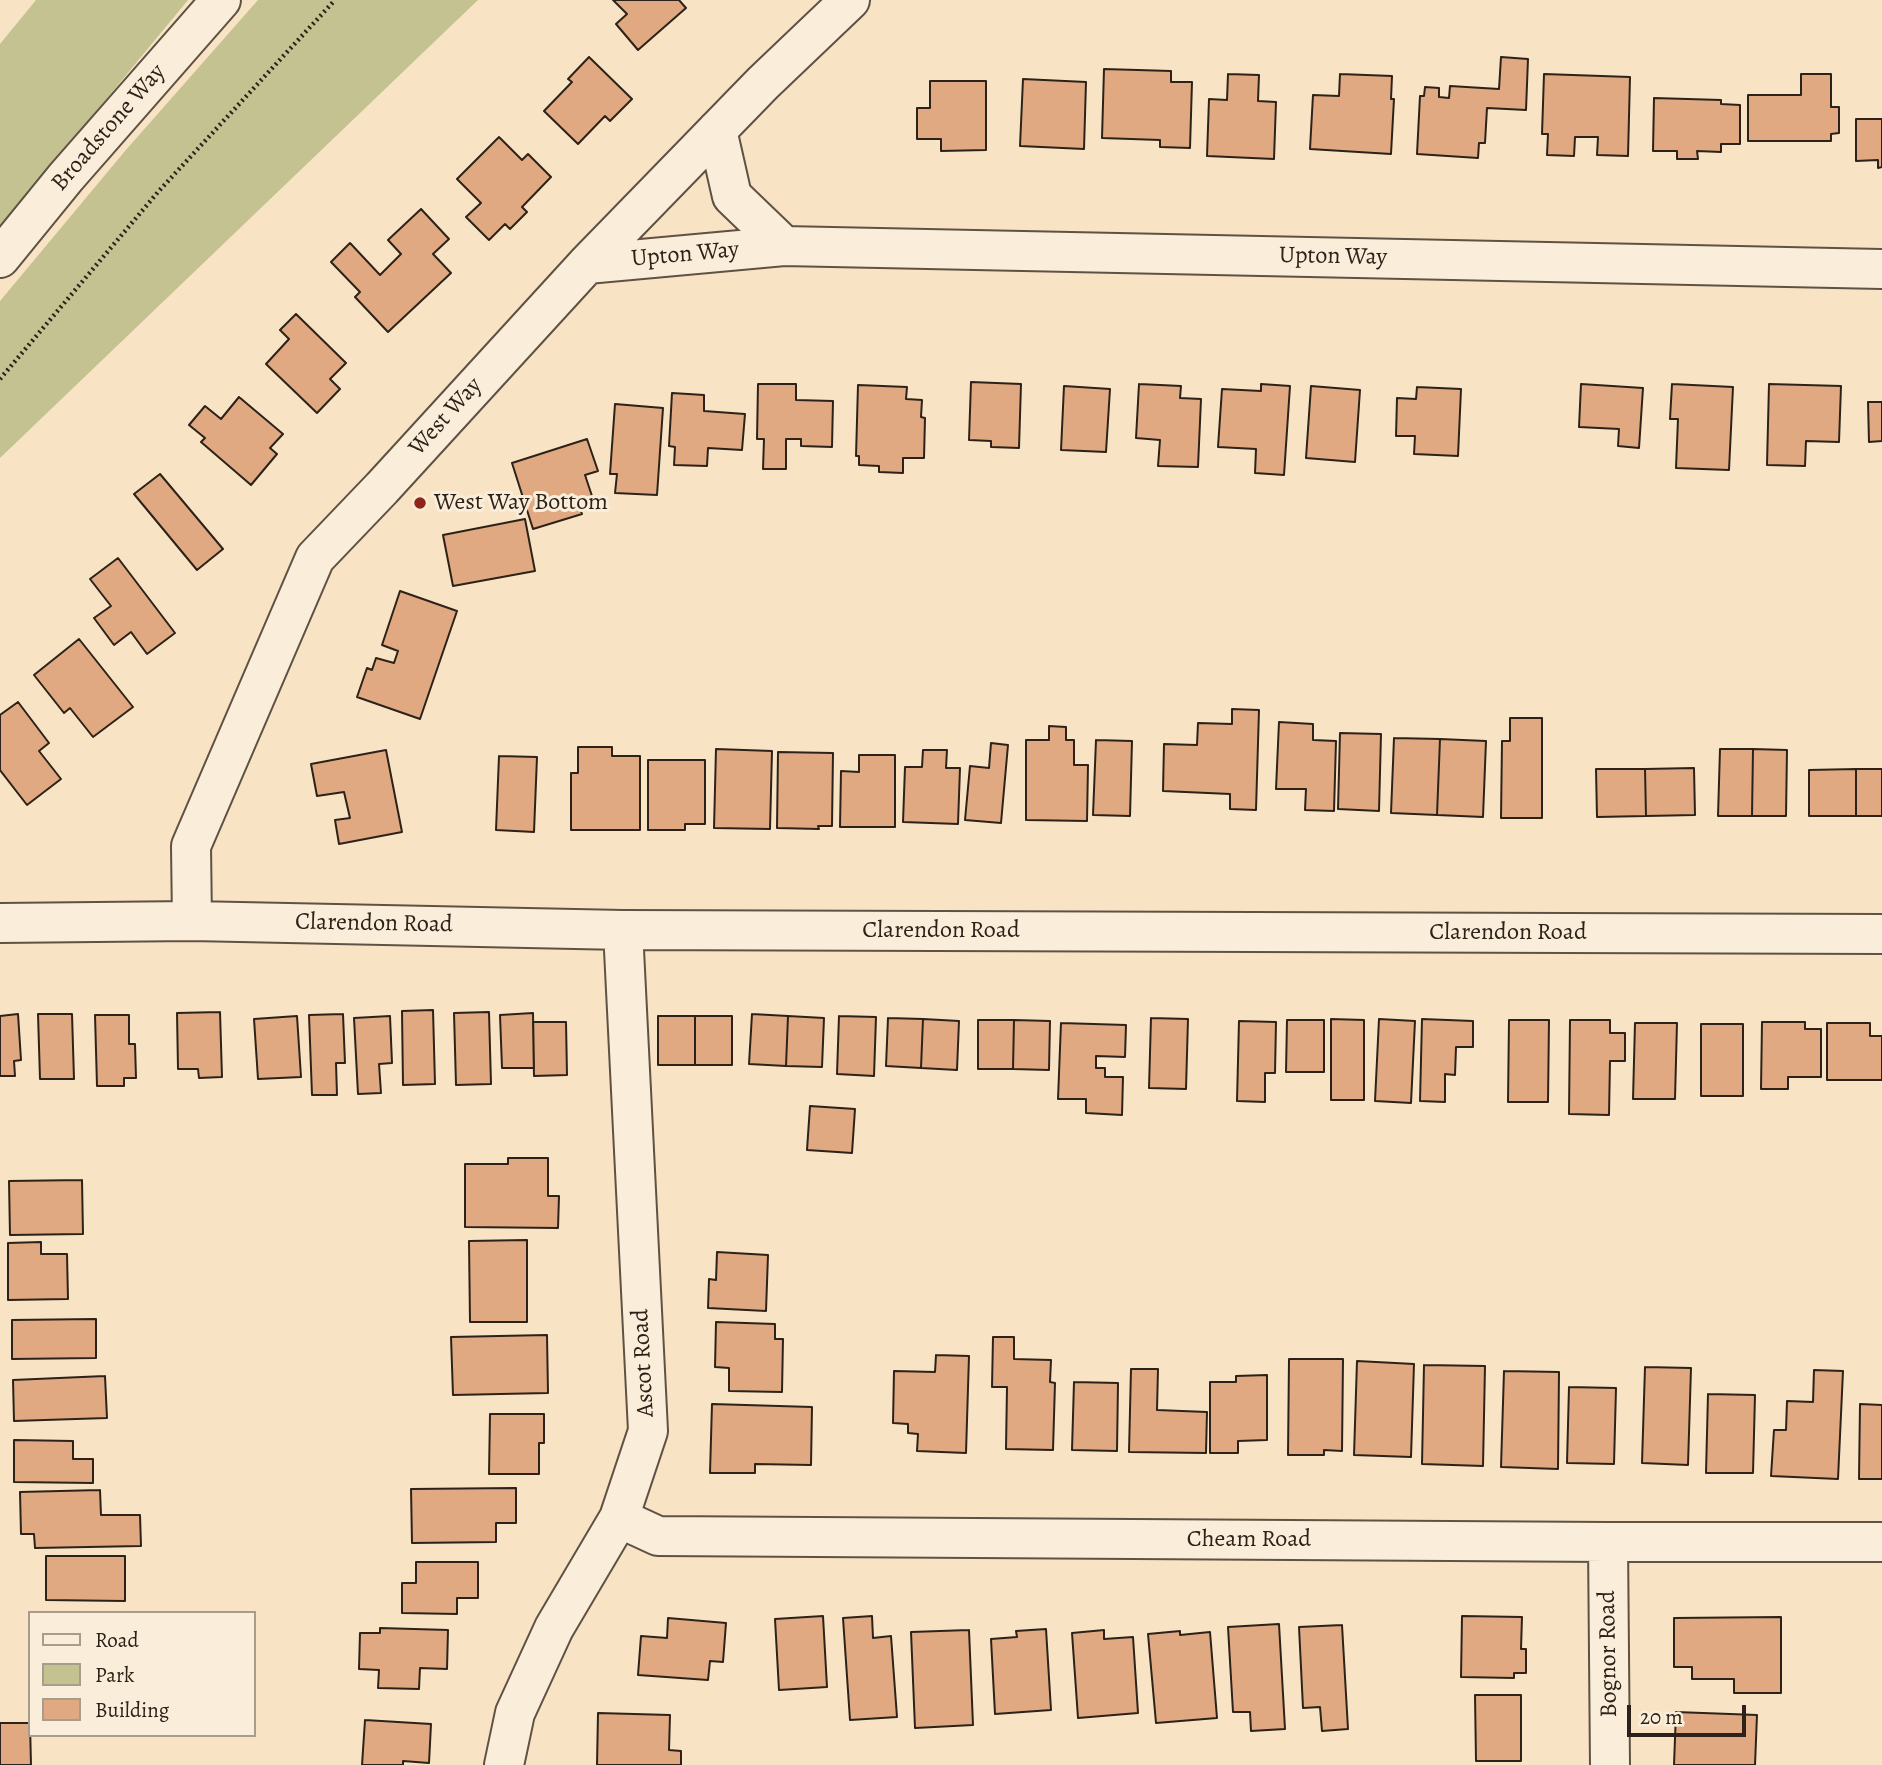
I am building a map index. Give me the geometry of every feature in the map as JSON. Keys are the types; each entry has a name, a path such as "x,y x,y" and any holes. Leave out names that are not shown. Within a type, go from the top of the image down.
{"street":[{"name":"Broadstone Way","path":"0,258 66,177 220,0"},
{"name":"West Way","path":"192,921 191,846 315,558 587,264 763,83 850,0"},
{"name":"Upton Way","path":"717,130 732,196 784,246"},
{"name":"Upton Way","path":"587,264 784,246 1882,269"},
{"name":"Clarendon Road","path":"0,923 192,921 623,930 1882,934"},
{"name":"Ascot Road","path":"504,1765 515,1713 554,1628 619,1518 648,1432 623,930"},
{"name":"Cheam Road","path":"619,1518 658,1536 1882,1542"},
{"name":"Bognor Road","path":"1608,1542 1611,1765"}],"path":[{"path":"0,379 158,192 335,0"}],"green space":[{"path":"36,0 188,0 0,228 0,44"},
{"path":"258,0 478,0 0,458 0,301 125,151"}],"building":[{"path":"613,0 679,0 686,8 638,50 616,24 627,14"},
{"path":"589,57 632,99 610,121 605,116 578,144 544,111 572,82 568,79"},
{"path":"1501,57 1528,59 1526,110 1487,108 1485,143 1479,143 1478,158 1417,154 1420,96 1424,96 1425,87 1439,88 1439,97 1449,98 1450,86 1499,89"},
{"path":"1104,69 1171,71 1171,82 1192,82 1190,148 1160,147 1160,140 1102,138"},
{"path":"1228,74 1259,75 1258,101 1276,102 1274,159 1207,156 1209,99 1227,100"},
{"path":"1340,74 1392,76 1391,99 1394,99 1391,154 1310,149 1313,95 1339,96"},
{"path":"1544,74 1630,77 1628,156 1597,155 1598,137 1575,137 1574,156 1547,155 1548,134 1542,134"},
{"path":"1801,74 1831,74 1831,107 1839,107 1839,133 1831,134 1831,141 1748,141 1748,95 1801,95"},
{"path":"1023,79 1086,82 1084,149 1020,146"},
{"path":"930,81 986,81 986,150 941,151 941,139 917,139 917,108 930,108"},
{"path":"1654,98 1721,100 1721,104 1740,105 1740,144 1721,144 1721,152 1697,151 1698,159 1677,159 1677,151 1653,151"},
{"path":"1856,119 1882,119 1882,167 1878,168 1878,160 1856,161"},
{"path":"499,137 522,160 528,154 551,177 522,207 527,212 510,229 505,224 489,240 466,217 481,203 457,179"},
{"path":"421,209 449,239 433,254 451,273 388,332 355,297 360,292 331,262 350,243 380,275 401,254 388,240"},
{"path":"296,314 346,363 330,379 340,389 317,413 266,364 289,339 280,330"},
{"path":"971,382 1021,384 1019,448 991,447 991,441 969,440"},
{"path":"758,384 796,384 796,400 833,401 832,447 801,446 801,439 786,439 786,469 763,469 764,439 757,439"},
{"path":"1139,384 1181,386 1180,398 1201,399 1198,467 1158,466 1160,440 1136,438"},
{"path":"1261,384 1290,386 1284,475 1255,473 1256,449 1218,447 1222,389 1261,391"},
{"path":"1581,384 1643,388 1639,448 1618,446 1619,429 1579,427"},
{"path":"1672,384 1733,387 1729,470 1676,468 1678,419 1670,419"},
{"path":"1769,384 1841,386 1839,442 1806,441 1805,466 1767,465"},
{"path":"858,385 907,387 906,399 922,400 921,417 925,418 924,458 903,458 903,473 879,472 879,466 859,465 859,456 856,456"},
{"path":"1064,386 1110,389 1106,452 1061,450"},
{"path":"1311,386 1360,390 1355,462 1306,458"},
{"path":"1417,387 1461,389 1458,456 1414,454 1415,436 1396,436 1397,398 1416,399"},
{"path":"672,393 704,395 704,411 745,414 742,450 708,448 707,466 674,465 675,447 669,446"},
{"path":"239,397 283,434 270,448 277,454 251,485 201,442 205,438 189,425 205,406 221,419"},
{"path":"1868,402 1882,402 1882,441 1869,442"},
{"path":"615,404 663,408 657,495 615,493 617,474 610,474"},
{"path":"587,439 598,471 585,475 593,499 578,503 582,514 533,529 512,463"},
{"path":"160,474 223,549 197,570 134,494"},
{"path":"525,519 535,571 453,586 443,535"},
{"path":"118,558 175,633 147,654 131,632 114,645 94,618 111,606 90,579"},
{"path":"400,591 457,611 420,719 357,697 367,668 372,670 376,658 394,663 398,651 382,645"},
{"path":"79,639 133,707 93,737 70,708 64,713 34,675"},
{"path":"18,702 49,743 39,751 61,779 27,805 0,770 0,715"},
{"path":"1232,709 1259,710 1256,810 1230,809 1230,794 1163,791 1164,744 1197,745 1198,723 1232,724"},
{"path":"1510,718 1542,718 1542,818 1501,818 1502,741 1510,741"},
{"path":"1279,722 1313,724 1313,740 1336,741 1334,811 1305,810 1306,789 1276,789"},
{"path":"1049,726 1066,727 1066,740 1074,740 1074,765 1088,765 1087,821 1026,820 1026,740 1049,740"},
{"path":"1340,733 1381,734 1379,811 1338,809"},
{"path":"1394,738 1440,739 1437,815 1391,813"},
{"path":"1440,739 1486,741 1483,817 1437,815"},
{"path":"1096,740 1132,741 1130,816 1093,815"},
{"path":"991,743 1008,745 1001,823 965,820 970,766 989,768"},
{"path":"578,747 612,747 612,756 640,756 640,830 571,830 571,773 578,773"},
{"path":"716,749 772,751 770,829 714,828"},
{"path":"1720,749 1753,749 1752,816 1718,816"},
{"path":"1753,749 1787,750 1786,816 1752,816"},
{"path":"386,750 402,832 339,844 335,820 350,818 344,792 317,796 311,764"},
{"path":"923,750 947,750 946,768 960,768 958,824 903,822 905,767 922,767"},
{"path":"778,752 833,753 832,826 818,826 819,829 777,828"},
{"path":"859,755 895,755 895,827 840,827 841,771 859,772"},
{"path":"499,756 537,757 534,832 496,830"},
{"path":"648,760 705,760 705,824 685,824 685,830 648,830"},
{"path":"1694,768 1695,815 1646,816 1645,769"},
{"path":"1596,769 1645,769 1646,816 1597,817"},
{"path":"1856,769 1856,816 1809,816 1809,770"},
{"path":"1856,769 1882,769 1882,816 1856,816"},
{"path":"433,1010 435,1084 403,1085 402,1011"},
{"path":"220,1012 222,1077 199,1078 198,1069 178,1069 177,1013"},
{"path":"489,1012 491,1084 456,1085 454,1013"},
{"path":"533,1013 534,1068 502,1068 500,1015"},
{"path":"18,1014 21,1060 14,1061 15,1076 0,1076 0,1016"},
{"path":"38,1014 72,1014 74,1079 40,1079"},
{"path":"343,1014 345,1063 336,1063 337,1095 312,1095 309,1015"},
{"path":"752,1014 788,1016 786,1066 749,1064"},
{"path":"95,1015 129,1015 129,1044 135,1044 136,1078 124,1078 124,1086 97,1086"},
{"path":"297,1016 301,1077 258,1079 254,1019"},
{"path":"390,1016 392,1063 379,1064 381,1093 358,1094 354,1018"},
{"path":"658,1016 695,1016 695,1065 658,1065"},
{"path":"695,1016 732,1016 732,1065 695,1065"},
{"path":"788,1016 824,1018 822,1067 786,1066"},
{"path":"839,1016 876,1017 874,1076 837,1074"},
{"path":"888,1018 923,1019 921,1068 886,1066"},
{"path":"1151,1018 1188,1019 1186,1089 1149,1088"},
{"path":"923,1019 959,1021 957,1070 921,1068"},
{"path":"1331,1019 1364,1020 1364,1100 1331,1100"},
{"path":"1379,1019 1415,1021 1411,1103 1375,1101"},
{"path":"1422,1019 1473,1021 1473,1047 1456,1047 1455,1075 1445,1074 1445,1102 1420,1101"},
{"path":"978,1020 1014,1020 1013,1069 978,1069"},
{"path":"1014,1020 1050,1021 1049,1070 1013,1069"},
{"path":"1287,1020 1324,1020 1324,1072 1286,1072"},
{"path":"1509,1020 1549,1020 1548,1102 1508,1102"},
{"path":"1570,1020 1610,1020 1610,1033 1625,1033 1625,1061 1610,1061 1609,1115 1569,1114"},
{"path":"1239,1021 1276,1022 1275,1073 1265,1073 1265,1102 1237,1101"},
{"path":"533,1022 566,1022 567,1075 534,1076"},
{"path":"1762,1022 1805,1022 1805,1029 1821,1029 1821,1077 1788,1077 1788,1089 1761,1089"},
{"path":"1061,1023 1126,1025 1125,1057 1096,1056 1096,1068 1105,1068 1105,1077 1123,1077 1122,1115 1086,1113 1086,1099 1058,1099"},
{"path":"1635,1023 1677,1023 1675,1099 1633,1099"},
{"path":"1827,1023 1870,1023 1870,1036 1882,1036 1882,1080 1827,1080"},
{"path":"1701,1024 1743,1024 1743,1096 1701,1096"},
{"path":"810,1106 855,1109 852,1153 807,1150"},
{"path":"508,1158 548,1158 548,1196 559,1196 558,1228 465,1227 465,1164 508,1164"},
{"path":"82,1180 83,1234 10,1235 9,1181"},
{"path":"527,1240 527,1322 470,1322 469,1241"},
{"path":"41,1242 41,1254 67,1254 68,1299 8,1300 8,1243"},
{"path":"717,1252 768,1255 766,1311 708,1308 709,1279 716,1280"},
{"path":"96,1319 96,1358 12,1359 12,1320"},
{"path":"716,1322 775,1324 775,1339 783,1339 782,1392 729,1391 729,1368 715,1367"},
{"path":"547,1335 548,1393 453,1395 451,1337"},
{"path":"993,1337 1014,1337 1014,1359 1051,1360 1050,1382 1055,1383 1053,1450 1006,1449 1007,1387 992,1387"},
{"path":"936,1355 969,1356 966,1453 917,1451 918,1434 908,1433 908,1424 893,1423 894,1371 935,1372"},
{"path":"1289,1359 1343,1359 1342,1451 1324,1450 1324,1455 1288,1455"},
{"path":"1357,1361 1414,1364 1411,1457 1354,1455"},
{"path":"1424,1365 1485,1366 1483,1466 1422,1464"},
{"path":"1645,1367 1691,1368 1688,1465 1642,1463"},
{"path":"1131,1369 1158,1369 1157,1410 1207,1412 1206,1453 1129,1452"},
{"path":"1814,1370 1843,1371 1838,1479 1771,1476 1774,1430 1786,1430 1787,1401 1813,1402"},
{"path":"1504,1371 1559,1372 1558,1469 1501,1467"},
{"path":"1267,1375 1267,1440 1238,1441 1238,1453 1210,1453 1210,1382 1236,1382 1236,1376"},
{"path":"105,1376 107,1418 14,1421 13,1380"},
{"path":"1074,1382 1118,1383 1117,1451 1072,1450"},
{"path":"1569,1387 1616,1388 1614,1464 1567,1463"},
{"path":"1708,1394 1755,1395 1753,1473 1706,1473"},
{"path":"712,1404 812,1407 811,1465 755,1464 755,1473 710,1473"},
{"path":"1860,1404 1882,1405 1882,1479 1859,1479"},
{"path":"490,1414 544,1414 544,1443 539,1443 539,1474 489,1474"},
{"path":"14,1440 73,1441 73,1459 93,1459 93,1483 14,1482"},
{"path":"516,1488 516,1523 496,1523 496,1542 412,1543 411,1489"},
{"path":"100,1490 101,1515 140,1515 141,1546 35,1548 34,1534 21,1534 20,1492"},
{"path":"46,1556 125,1556 125,1601 46,1600"},
{"path":"416,1562 478,1562 478,1598 457,1598 457,1614 402,1613 402,1583 416,1583"},
{"path":"823,1616 827,1687 779,1690 775,1619"},
{"path":"872,1616 873,1638 891,1636 897,1717 850,1720 843,1618"},
{"path":"1462,1616 1522,1617 1521,1649 1526,1649 1526,1673 1514,1673 1514,1678 1461,1677"},
{"path":"1781,1617 1781,1693 1734,1693 1734,1679 1692,1679 1692,1667 1674,1667 1674,1618"},
{"path":"668,1618 726,1623 723,1662 710,1661 708,1680 638,1675 641,1636 667,1638"},
{"path":"1279,1624 1285,1729 1251,1731 1250,1712 1233,1712 1228,1627"},
{"path":"1342,1625 1348,1729 1322,1731 1320,1707 1303,1708 1299,1627"},
{"path":"380,1628 448,1630 447,1669 420,1668 419,1689 378,1688 379,1670 359,1669 360,1633 380,1633"},
{"path":"1046,1629 1051,1710 995,1714 991,1639 1017,1637 1016,1631"},
{"path":"969,1630 973,1725 915,1728 911,1632"},
{"path":"1104,1630 1104,1639 1133,1637 1138,1713 1078,1718 1072,1633"},
{"path":"1180,1631 1180,1635 1210,1632 1217,1718 1156,1723 1148,1634"},
{"path":"1475,1695 1521,1695 1521,1761 1476,1761"},
{"path":"1676,1712 1757,1715 1755,1765 1674,1765"},
{"path":"598,1713 670,1715 669,1750 681,1751 681,1765 597,1765"},
{"path":"365,1720 431,1724 429,1763 403,1761 403,1765 362,1765"},
{"path":"0,1723 28,1723 31,1765 0,1765"}],"place":[{"name":"West Way Bottom","path":"420,503"}]}
